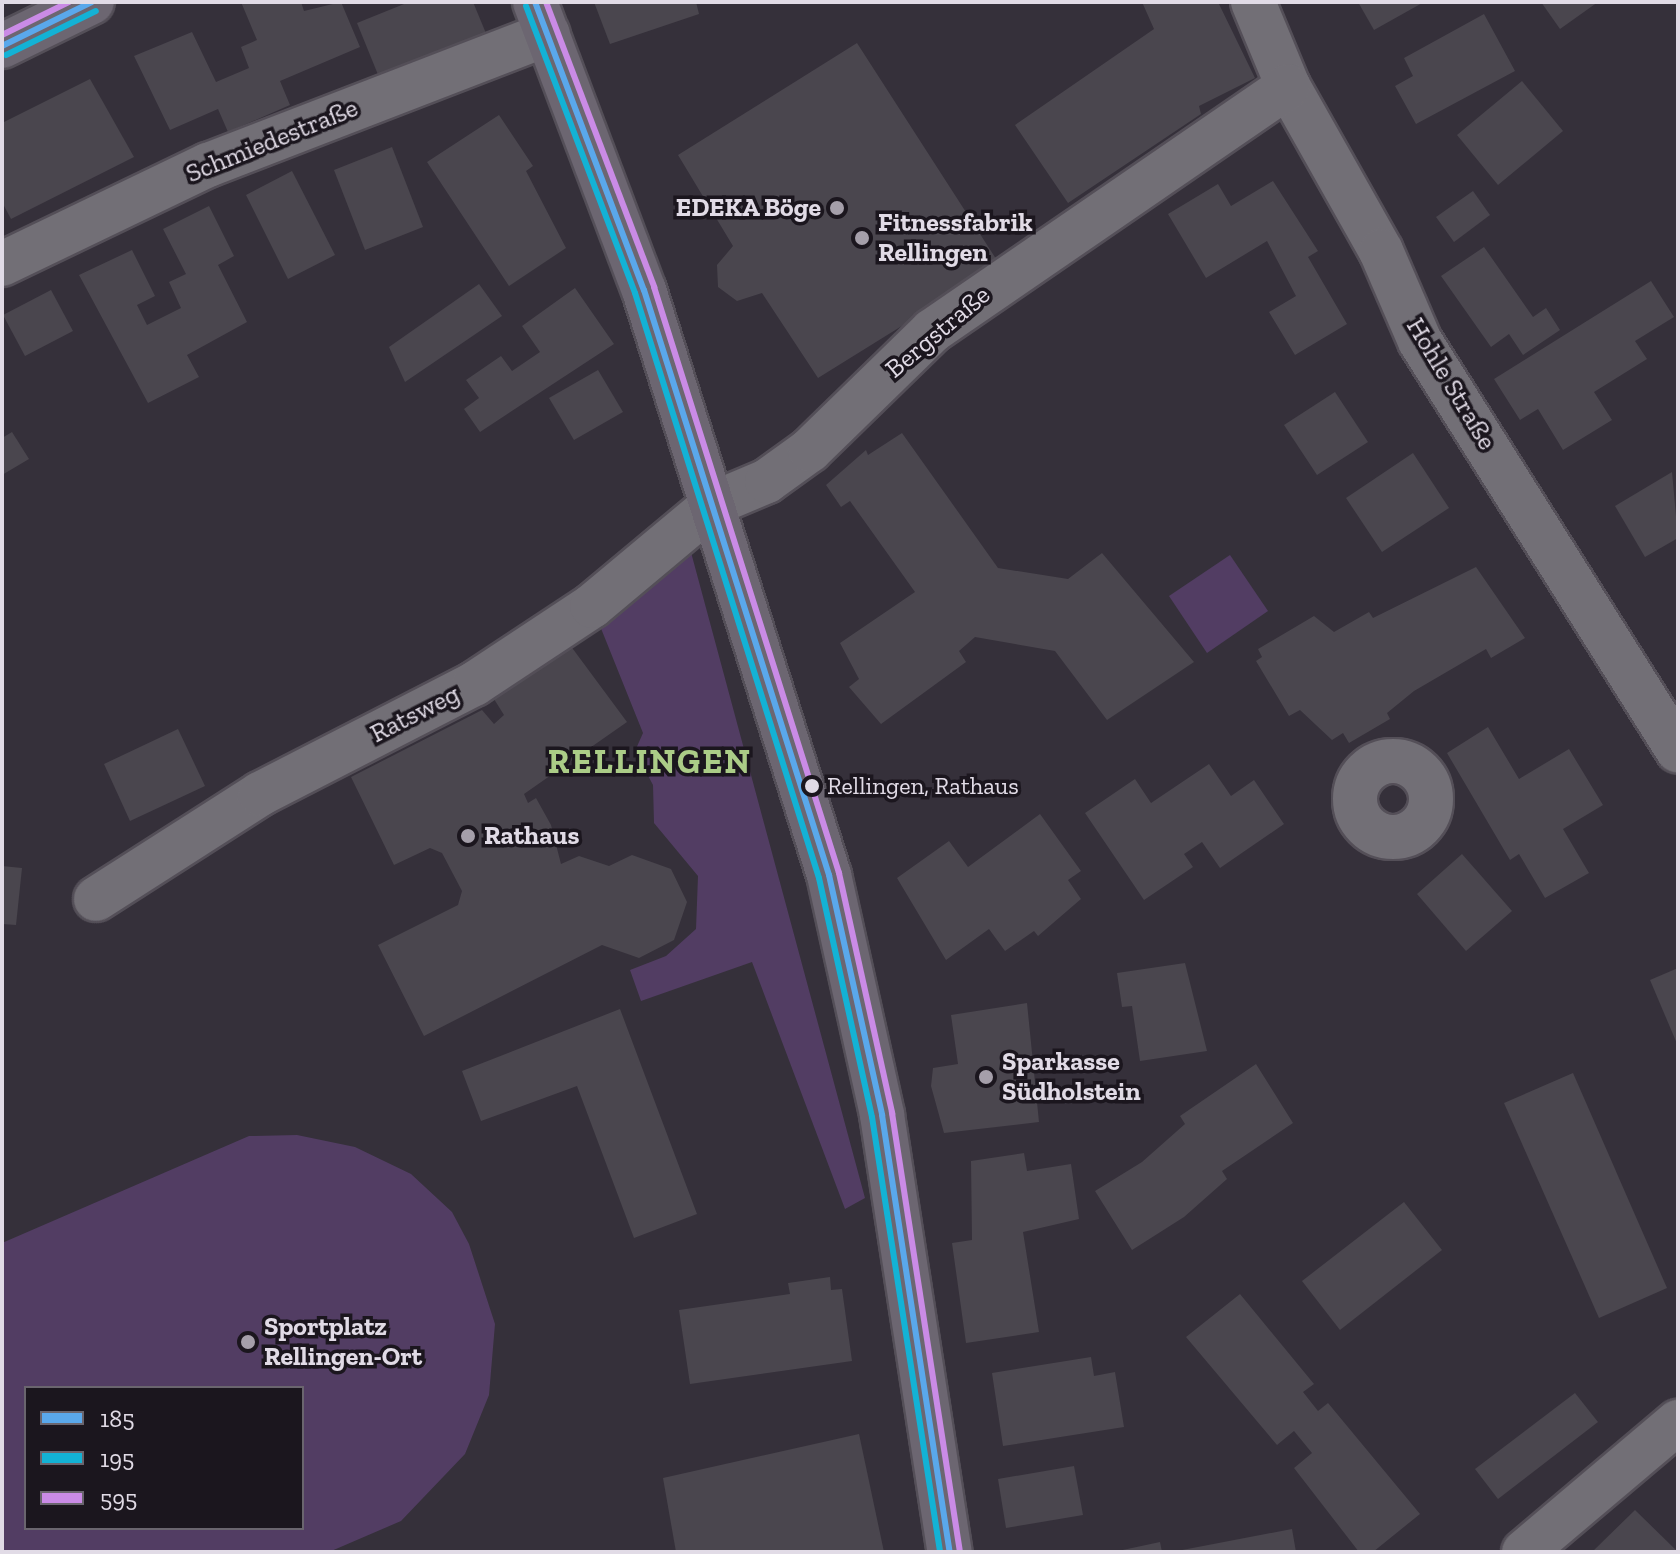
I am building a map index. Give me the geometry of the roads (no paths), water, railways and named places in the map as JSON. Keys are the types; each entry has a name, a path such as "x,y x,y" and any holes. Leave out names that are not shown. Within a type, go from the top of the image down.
{"main road":[{"path":"2,46 92,2"},
{"path":"541,18 715,503 857,986 950,1552"}],"street":[{"name":"Hohle Straße","path":"1253,2 1288,86 1381,251 1420,341 1678,751"},
{"name":"Schmiedestraße","path":"2,264 221,159 464,69 541,18"},
{"name":"Bergstraße","path":"715,503 767,481 810,450 887,371 1054,241 1288,86"},
{"name":"Ratsweg","path":"96,899 260,794 474,684 592,606 715,503"},
{"path":"1524,1552 1678,1422"}],"place":[{"name":"EDEKA Böge","path":"837,208"},
{"name":"Fitnessfabrik Rellingen","path":"862,238"},
{"name":"Rellingen, Rathaus","path":"812,786"},
{"name":"Rathaus","path":"468,836"},
{"name":"Sparkasse Südholstein","path":"986,1077"},
{"name":"Sportplatz Rellingen-Ort","path":"248,1342"}],"district":[{"name":"RELLINGEN","path":"650,762"}]}
